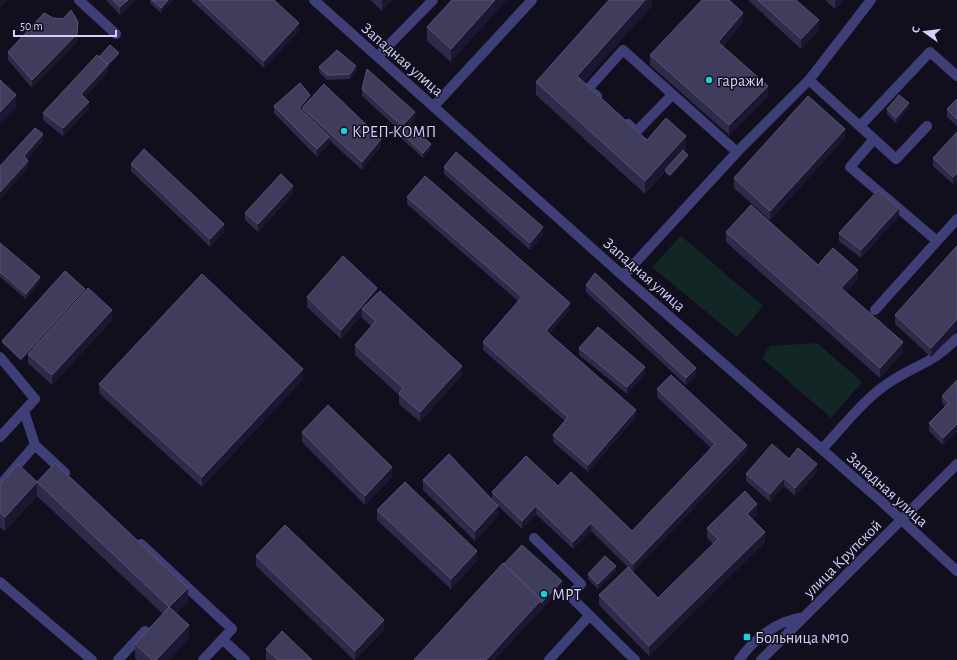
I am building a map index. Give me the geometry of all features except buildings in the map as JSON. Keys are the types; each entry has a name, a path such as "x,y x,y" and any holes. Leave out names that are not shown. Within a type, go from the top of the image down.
{"street":[{"path":"78,0 116,34"},
{"name":"Западная улица","path":"314,0 623,276 822,449 957,571"},
{"path":"378,56 433,0"},
{"path":"434,106 532,0"},
{"path":"623,276 737,152 809,80 870,0"},
{"path":"604,103 588,89 623,50 737,152"},
{"path":"860,126 930,52 957,76"},
{"path":"809,80 896,158 927,126"},
{"path":"620,118 636,132 672,94"},
{"path":"874,139 850,167 937,241"},
{"path":"875,310 957,219"},
{"path":"822,449 870,397 892,380 937,357 957,338"},
{"path":"0,357 35,399 0,437"},
{"path":"24,411 35,445 75,483"},
{"path":"0,485 35,445"},
{"name":"улица Крупской","path":"761,660 900,520 956,467"},
{"path":"134,537 232,629 203,660"},
{"path":"534,538 581,584 570,596 635,660"},
{"path":"0,582 92,660"},
{"path":"549,660 589,616"},
{"name":"улица Крупской","path":"738,660 752,644 770,629 789,619 804,617"},
{"path":"118,660 145,632"},
{"path":"222,639 245,660"}],"green space":[{"path":"681,236 763,306 737,337 652,267"},
{"path":"817,343 862,382 831,418 762,358 770,346"}],"place":[{"name":"гаражи","path":"709,80"},
{"name":"КРЕП-КОМП","path":"344,131"},
{"name":"МРТ","path":"544,594"},
{"name":"Больница №10","path":"747,637"}]}
